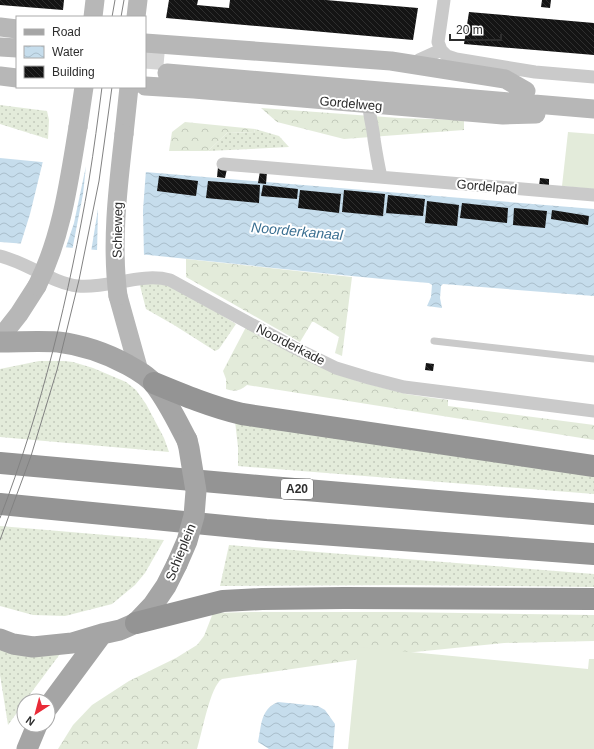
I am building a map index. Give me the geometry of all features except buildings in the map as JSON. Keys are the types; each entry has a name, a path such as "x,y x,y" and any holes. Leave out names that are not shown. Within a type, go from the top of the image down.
{"highway":[{"path":"147,377 211,405 242,414 594,466"},
{"name":"A20","path":"0,463 594,514"},
{"path":"0,504 266,530 594,554"},
{"path":"136,623 223,601 344,598 594,599"}],"main road":[{"path":"93,16 95,0"},
{"path":"136,16 138,0"},
{"path":"0,28 16,29"},
{"name":"Gordelweg","path":"146,43 418,65 505,79 526,91"},
{"path":"0,47 16,48"},
{"path":"0,59 16,60"},
{"name":"Gordelweg","path":"594,97 526,91 167,67 594,108"},
{"path":"0,76 16,78"},
{"name":"Gordelweg","path":"146,86 503,115 544,114 554,105"},
{"path":"0,338 19,314 44,273 63,212 84,88"},
{"name":"Schieweg","path":"129,88 116,203 116,277 118,296 147,377"},
{"name":"Schieplein","path":"0,342 57,342 81,346 104,353 147,377 173,412 187,440 196,490 194,516 187,541 177,564 166,586 153,605 136,623 120,630 72,643 33,647 13,644 0,639"},
{"path":"56,697 102,634"},
{"path":"27,749 34,733"}],"street":[{"path":"444,0 438,42 441,50 447,56 456,59 540,73 594,77"},
{"path":"418,65 419,60 441,50"},
{"path":"369,104 375,149 381,177"},
{"name":"Gordelpad","path":"223,164 594,195"},
{"name":"Noorderkade","path":"0,256 67,283 80,286 92,286 158,278 170,280 293,347 336,368 386,383 411,388 594,411"}],"lane":[{"path":"434,341 594,359"}],"green space":[{"path":"0,105 47,111 49,120 48,139 0,124"},
{"path":"261,108 399,118 464,120 464,130 344,139 277,122"},
{"path":"185,122 255,129 254,133 228,132 208,151 169,151 172,132"},
{"path":"255,129 279,136 289,147 208,151 228,132 254,133"},
{"path":"568,132 594,134 594,189 562,186"},
{"path":"186,259 352,277 342,356 335,353 339,337 314,322 312,322 300,342 186,277"},
{"path":"138,278 158,280 236,324 219,349 215,351 146,309"},
{"path":"246,327 357,381 406,394 448,400 448,406 594,425 594,440 247,385 242,389 237,390 226,389 226,379 223,371"},
{"path":"39,361 73,362 93,368 126,382 136,390 146,404 164,438 169,452 0,437 0,369"},
{"path":"235,421 594,474 594,494 238,466 238,447"},
{"path":"0,526 164,540 145,573 135,585 112,604 65,616 33,615 0,606"},
{"path":"229,545 594,574 594,587 404,585 220,586"},
{"path":"398,612 594,615 594,641 504,643 395,654 222,679 218,683 210,700 197,749 58,749 73,725 92,705 129,681 176,658 197,645 204,636 213,613"},
{"path":"358,647 588,669 589,659 594,659 594,749 348,749"},
{"path":"0,650 33,652 63,650 31,693 16,693 16,714 8,725 0,675"}],"water":[{"name":"Noorderkanaal","path":"0,158 145,172 594,209 594,296 443,284 441,286 440,298 442,308 427,306 431,297 432,285 429,283 107,251 0,242"},
{"path":"278,702 318,706 325,710 335,724 333,749 269,749 258,742 261,724 265,713 272,705"}],"pier":[{"path":"43,161 146,170 143,210 144,257 97,253 98,209 91,252 72,251 83,194 86,166 74,223 65,250 20,246 30,214"}],"tunnel":[{"path":"146,59 168,61"}],"tram line":[{"path":"112,16 115,0"},
{"path":"121,16 124,0"},
{"path":"0,518 29,435 53,351 63,309 73,266 89,180 102,88"},
{"path":"0,540 31,456 57,370 79,280 99,181 112,88"}]}
